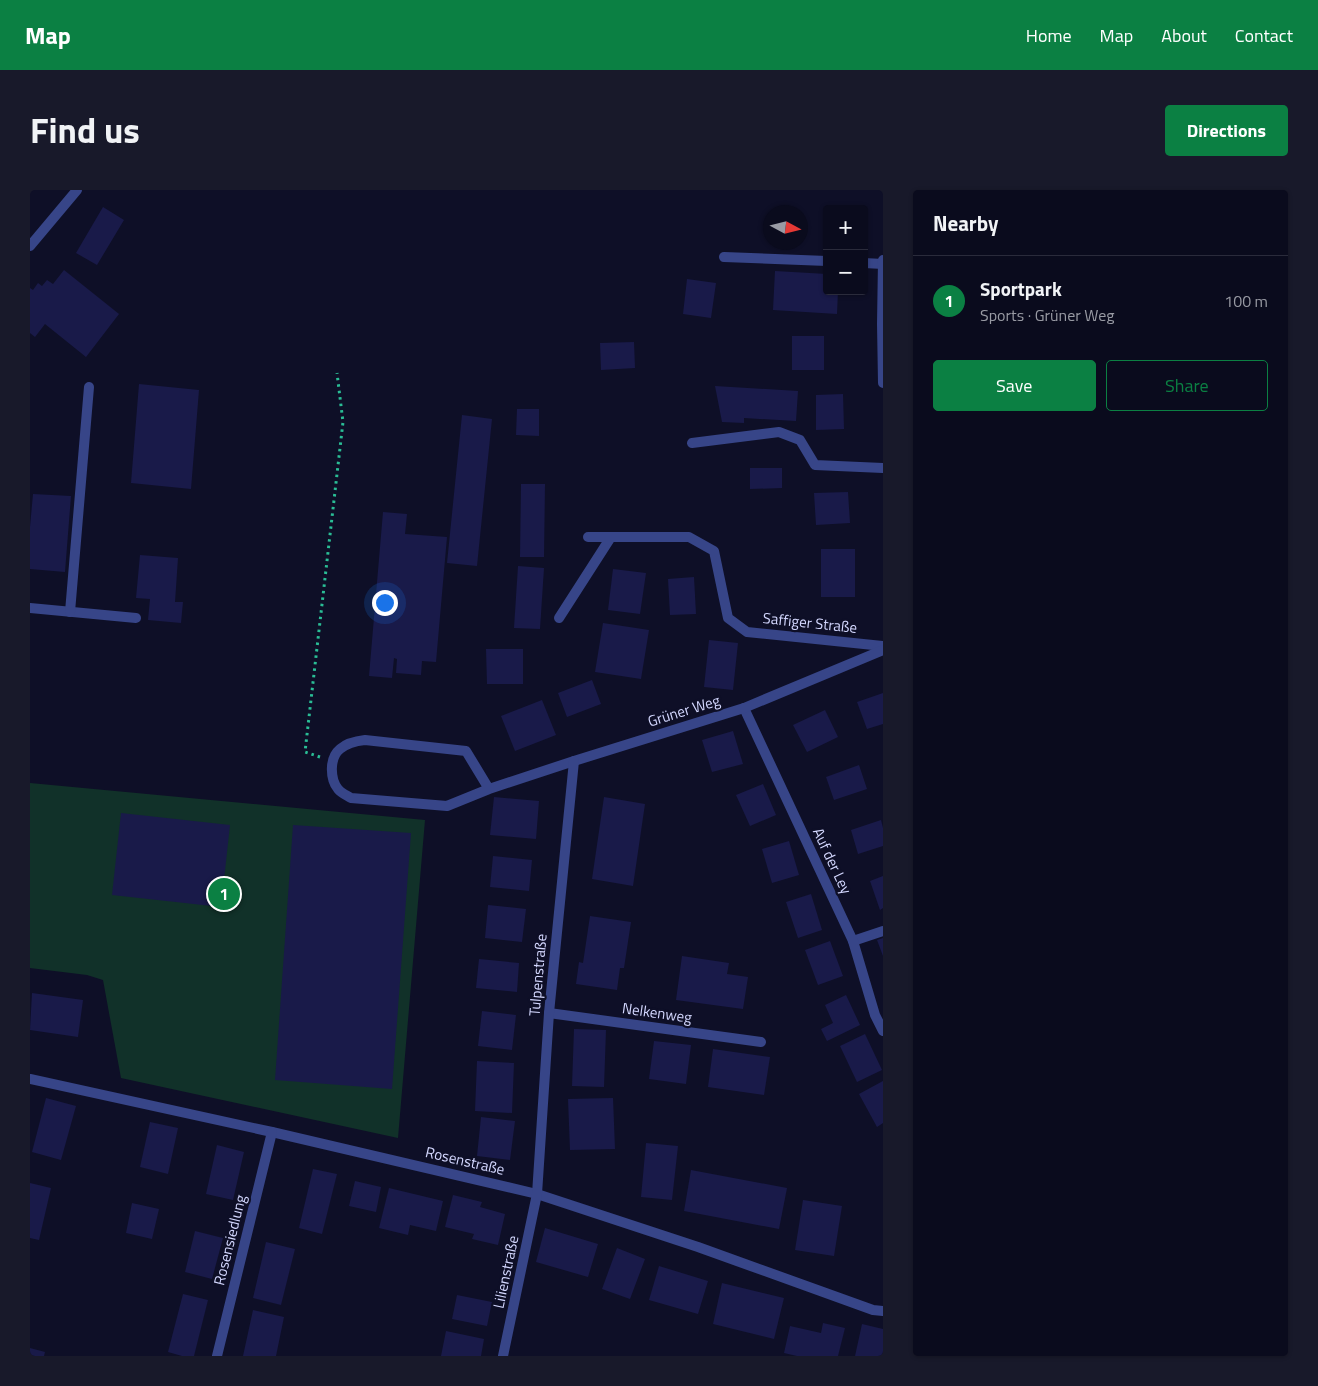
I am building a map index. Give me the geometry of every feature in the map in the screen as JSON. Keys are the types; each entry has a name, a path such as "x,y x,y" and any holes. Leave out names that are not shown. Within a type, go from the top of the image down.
{"street":[{"path":"30,246 72,191"},
{"path":"724,257 823,261"},
{"path":"883,260 883,383"},
{"path":"868,263 883,264"},
{"path":"70,612 89,388"},
{"path":"692,443 779,432 800,440 814,465 883,468"},
{"name":"Saffiger Straße","path":"588,537 689,537 714,551 728,618 747,632 883,646"},
{"path":"559,618 611,537"},
{"path":"30,608 136,618"},
{"name":"Grüner Weg","path":"332,762 332,779 338,791 351,798 447,806 489,789 574,760 744,708 883,650"},
{"name":"Auf der Ley","path":"744,708 853,941 876,1015 883,1031"},
{"path":"332,762 338,751 351,742 365,740 466,751 489,789"},
{"name":"Tulpenstraße","path":"537,1194 549,1013 574,760"},
{"path":"853,941 883,930"},
{"name":"Nelkenweg","path":"549,1013 761,1042"},
{"name":"Rosenstraße","path":"30,1079 272,1132 537,1194 698,1247 873,1310 883,1311"},
{"name":"Rosensiedlung","path":"216,1356 272,1132"},
{"name":"Lilienstraße","path":"503,1356 537,1194"}],"path":[{"path":"332,762 305,752 343,422 337,373"}],"green space":[{"path":"30,783 425,820 398,1138 121,1078 103,980 87,975 30,968"}],"building":[{"path":"103,207 124,220 97,265 76,253"},
{"path":"64,270 119,314 86,357 45,324 35,337 30,333 30,288 33,290 38,283 42,286 47,280 53,284"},
{"path":"775,271 823,274 823,295 838,295 837,314 773,310"},
{"path":"687,279 716,283 711,318 683,314"},
{"path":"792,336 824,336 824,370 792,370"},
{"path":"634,342 635,368 601,370 600,343"},
{"path":"139,384 199,390 191,489 131,483"},
{"path":"715,386 798,391 796,421 744,418 744,423 722,422"},
{"path":"843,394 844,429 816,430 816,395"},
{"path":"517,409 539,409 539,436 516,435"},
{"path":"462,415 492,419 477,566 447,563"},
{"path":"750,468 782,468 782,488 750,489"},
{"path":"521,484 545,484 544,557 520,557"},
{"path":"848,492 850,523 816,525 814,493"},
{"path":"33,494 71,496 65,572 30,569 30,527"},
{"path":"383,512 407,514 405,534 447,537 436,662 422,661 421,675 396,673 397,659 394,658 392,678 369,676"},
{"path":"821,549 855,549 855,597 821,597"},
{"path":"140,555 178,558 175,602 183,602 181,623 148,620 150,599 136,598"},
{"path":"518,566 544,568 540,629 514,628"},
{"path":"613,569 646,573 640,614 608,610"},
{"path":"694,577 696,614 670,615 668,579"},
{"path":"603,623 649,630 641,679 595,672"},
{"path":"709,640 738,643 733,690 704,687"},
{"path":"486,649 523,649 523,684 487,684"},
{"path":"592,680 601,704 567,717 558,693"},
{"path":"883,693 883,724 867,729 857,702"},
{"path":"542,700 556,735 515,751 501,716"},
{"path":"825,710 838,737 807,752 793,725"},
{"path":"733,731 743,764 712,772 702,740"},
{"path":"859,765 867,789 834,800 826,777"},
{"path":"763,784 776,815 750,826 736,795"},
{"path":"494,797 539,801 536,839 490,835"},
{"path":"604,797 645,804 633,886 592,879"},
{"path":"121,813 230,825 221,907 112,895"},
{"path":"881,820 883,846 858,854 851,830"},
{"path":"293,825 411,833 392,1089 275,1080"},
{"path":"789,841 799,875 772,883 762,849"},
{"path":"493,856 532,860 529,891 490,887"},
{"path":"883,876 883,908 880,910 870,881"},
{"path":"811,894 822,930 798,938 786,902"},
{"path":"488,905 526,909 522,942 485,938"},
{"path":"590,916 631,922 624,968 620,968 617,990 576,984 579,962 583,963"},
{"path":"883,938 883,956 877,940"},
{"path":"830,941 843,976 818,985 805,950"},
{"path":"682,956 729,963 727,974 748,977 743,1009 676,1000"},
{"path":"479,959 519,963 517,992 476,988"},
{"path":"32,993 83,1000 78,1037 30,1030"},
{"path":"846,995 860,1025 827,1041 821,1029 833,1023 825,1005"},
{"path":"482,1011 516,1015 512,1050 478,1046"},
{"path":"574,1029 606,1030 604,1087 572,1086"},
{"path":"865,1034 882,1070 857,1082 840,1046"},
{"path":"654,1041 691,1045 686,1084 649,1079"},
{"path":"713,1049 770,1057 764,1095 708,1087"},
{"path":"477,1061 514,1063 512,1113 475,1111"},
{"path":"883,1081 883,1123 877,1127 859,1094"},
{"path":"46,1098 76,1106 61,1160 32,1152"},
{"path":"613,1098 615,1149 570,1150 568,1099"},
{"path":"481,1117 515,1121 510,1160 477,1156"},
{"path":"150,1122 178,1128 168,1174 140,1167"},
{"path":"646,1143 678,1146 672,1200 641,1197"},
{"path":"217,1145 244,1152 233,1200 206,1194"},
{"path":"313,1169 337,1174 322,1234 299,1228"},
{"path":"691,1170 787,1188 779,1229 684,1211"},
{"path":"355,1181 381,1187 376,1212 349,1206"},
{"path":"30,1183 51,1188 39,1240 30,1238"},
{"path":"389,1188 443,1201 436,1231 410,1225 408,1235 379,1228"},
{"path":"453,1195 482,1202 480,1207 505,1214 498,1245 472,1239 474,1234 445,1227"},
{"path":"803,1200 842,1206 834,1256 795,1250"},
{"path":"132,1203 159,1209 152,1239 126,1233"},
{"path":"545,1228 598,1244 588,1277 536,1262"},
{"path":"195,1231 223,1238 212,1279 185,1272"},
{"path":"266,1242 295,1249 281,1305 253,1298"},
{"path":"617,1248 645,1259 630,1299 602,1289"},
{"path":"659,1266 708,1281 698,1314 649,1300"},
{"path":"722,1283 784,1298 774,1339 713,1324"},
{"path":"183,1294 208,1300 194,1356 182,1356 168,1352"},
{"path":"457,1295 492,1302 487,1326 452,1319"},
{"path":"253,1310 284,1317 276,1356 243,1356"},
{"path":"823,1323 845,1328 838,1356 797,1356 784,1353 790,1326 821,1333"},
{"path":"862,1324 883,1329 883,1356 855,1356"},
{"path":"446,1331 484,1339 481,1356 441,1356"},
{"path":"30,1348 45,1352 44,1356 30,1356"}],"place":[{"name":"Sportpark","path":"224,894"}]}
